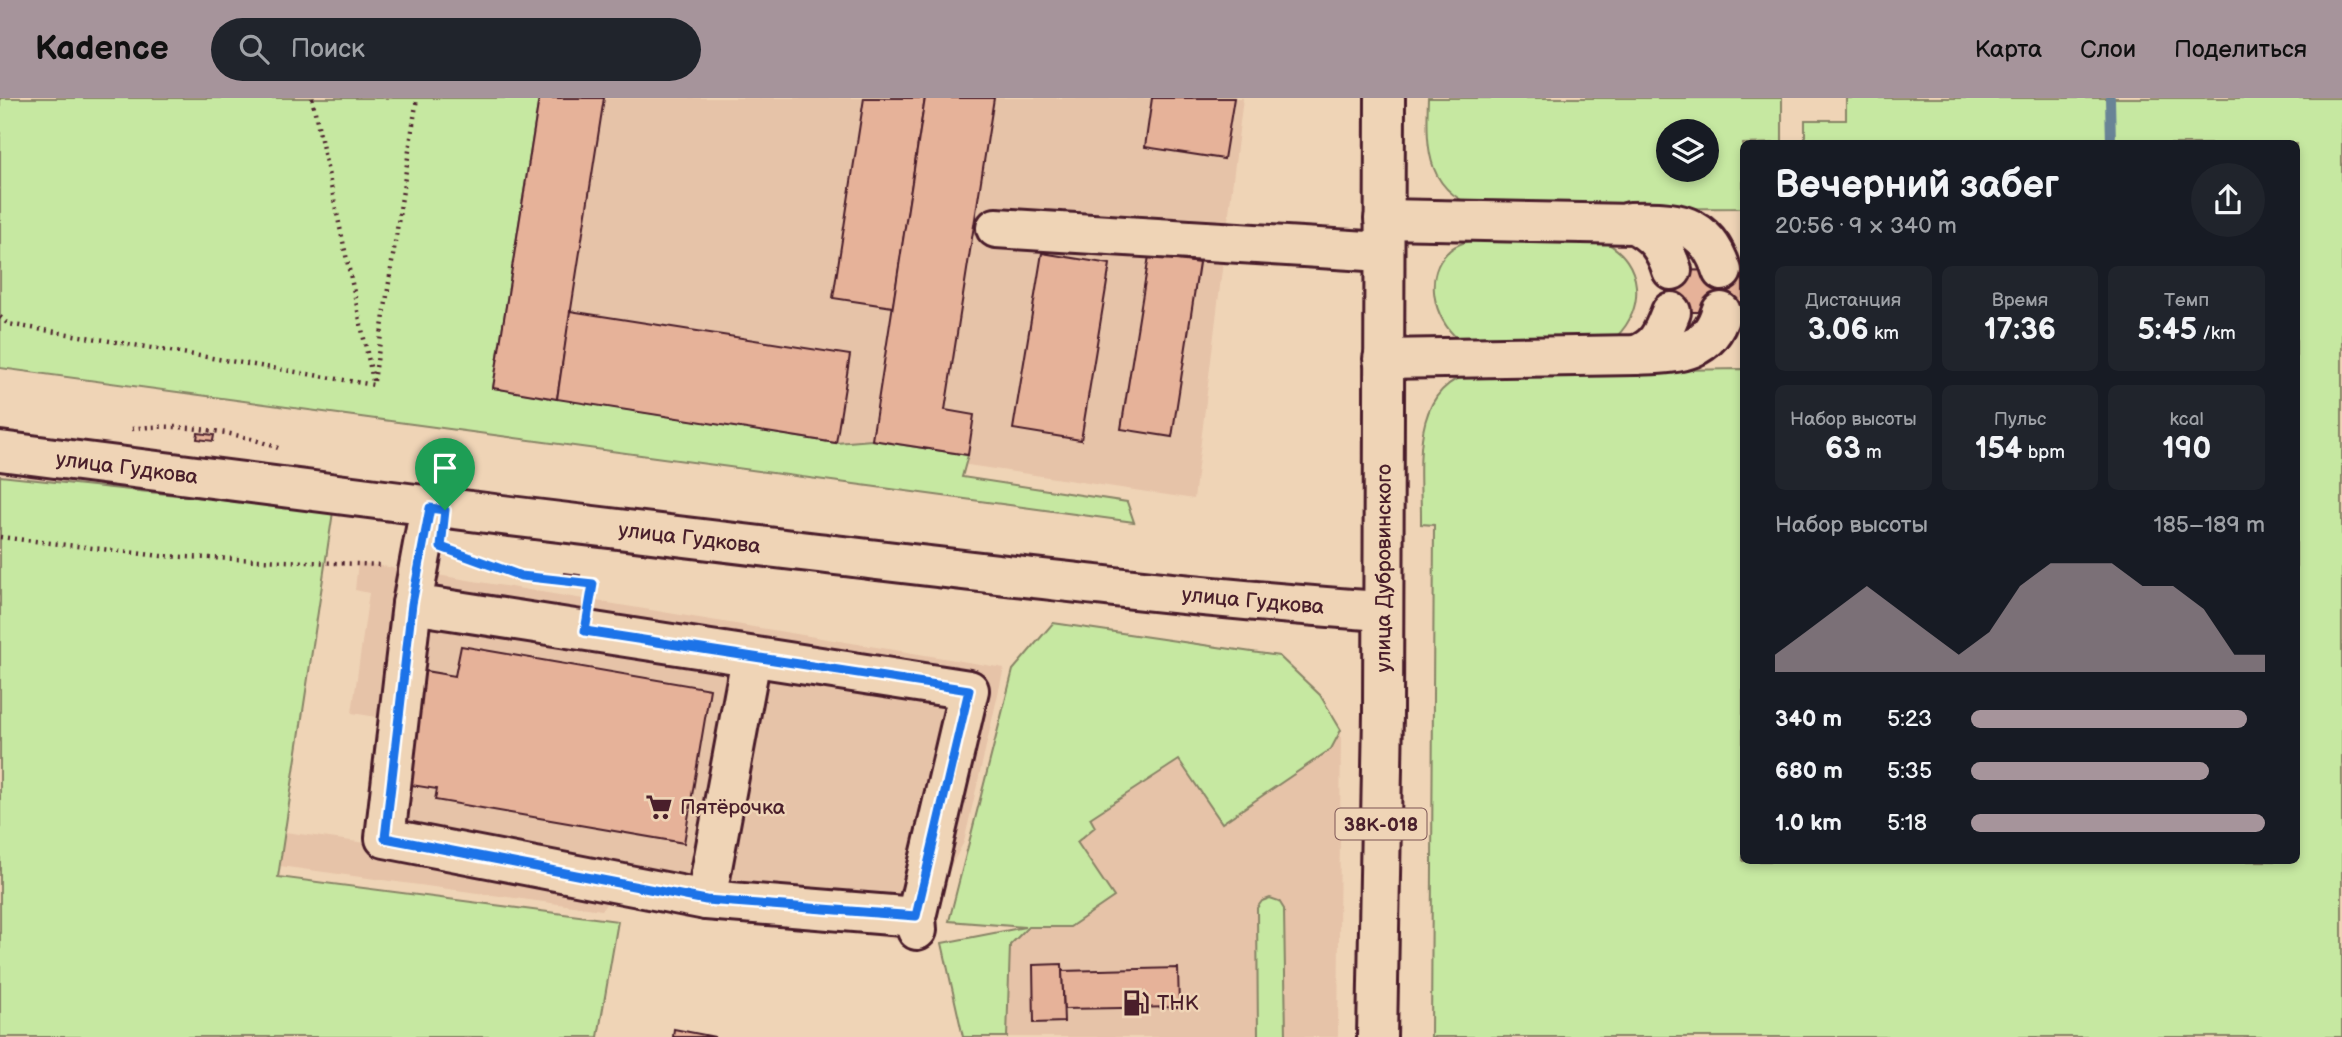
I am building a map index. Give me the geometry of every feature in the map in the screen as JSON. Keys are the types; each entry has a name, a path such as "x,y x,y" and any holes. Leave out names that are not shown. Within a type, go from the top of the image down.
{"main road":[{"name":"улица Дубровинского","path":"1377,1037 1383,714 1381,611 1385,98"},
{"path":"1614,222 1649,231 1666,250 1672,270"},
{"path":"996,228 1384,236 1614,222 1659,222 1698,232 1714,248 1721,271"},
{"path":"1636,355 1651,350 1663,333 1671,312"},
{"path":"1383,359 1636,355 1695,349 1709,338 1721,312"},
{"name":"улица Гудкова","path":"0,451 438,509 1184,595 1381,611"},
{"path":"416,587 585,631 969,690 916,923 706,900 385,838 416,587 438,509"},
{"path":"706,900 751,658"}],"path":[{"path":"313,98 374,385"},
{"path":"374,385 417,98"},
{"path":"0,317 8,324 374,385"},
{"path":"438,509 441,547 521,576 593,584 585,631"},
{"path":"0,537 161,556 358,562 416,587"}],"shaded area":[{"path":"520,98 1243,98 1194,499 475,391"},
{"path":"358,562 1004,668 964,842 934,898 926,945 615,890 602,910 280,866 285,832 366,843 383,718 352,713 369,593 355,590"},
{"path":"1341,730 1338,1037 1007,1037 1010,945 1028,927 1070,927 1077,842 1089,818 1179,760 1222,823 1331,749"}],"green space":[{"path":"0,98 539,98 493,388 836,443 872,440 968,455 962,477 1127,502 1134,522 0,368"},
{"path":"1428,98 1782,98 1782,140 1740,140 1740,208 1487,210 1452,194 1441,182 1430,153"},
{"path":"1846,98 2342,98 2342,1037 1431,1037 1434,525 1421,524 1420,457 1422,435 1437,396 1451,382 1472,373 1740,369 1740,864 2300,864 2300,140 1805,140 1805,120 1846,120"},
{"path":"1470,240 1605,242 1618,250 1633,273 1636,300 1626,326 1616,337 1458,339 1443,320 1434,296 1434,283 1441,260 1452,248"},
{"path":"0,476 333,512 278,877 618,921 598,1037 0,1037"},
{"path":"1053,623 1279,656 1320,695 1341,730 1331,749 1222,823 1179,760 1090,818 1095,827 1077,842 1114,897 1070,927 1028,927 1010,945 1007,1037 963,1037 942,943 1025,927 949,921 1013,670"},
{"path":"1270,898 1279,901 1284,909 1286,1037 1258,1037 1257,908 1262,901"}],"building":[{"path":"539,98 604,98 557,399 493,388"},
{"path":"864,98 925,98 893,307 833,298"},
{"path":"925,98 994,98 945,410 974,415 968,455 872,440"},
{"path":"1152,98 1234,98 1224,159 1145,147"},
{"path":"1042,253 1110,264 1081,440 1013,429"},
{"path":"1149,256 1199,263 1172,437 1121,429"},
{"path":"1665,270 1740,271 1740,312 1665,312"},
{"path":"570,311 850,355 836,443 557,399"},
{"path":"198,433 214,435 213,441 197,439"},
{"path":"564,573 580,575 579,581 563,580"},
{"path":"461,646 710,689 684,843 435,800 437,789 405,784 425,671 455,676"},
{"path":"1062,964 1064,1022 1034,1023 1033,965"},
{"path":"1178,968 1179,1007 1064,1009 1062,971"},
{"path":"674,1029 715,1037 673,1037"}],"waterway":[{"path":"2110,98 2111,140"}],"place":[{"name":"Пятёрочка","path":"659,807"},
{"name":"ТНК","path":"1136,1003"}],"route":[{"path":"430,508 445,510 441,547 521,576 593,584 585,631 969,690 916,916 706,900 385,838 412,604 430,508"}]}
